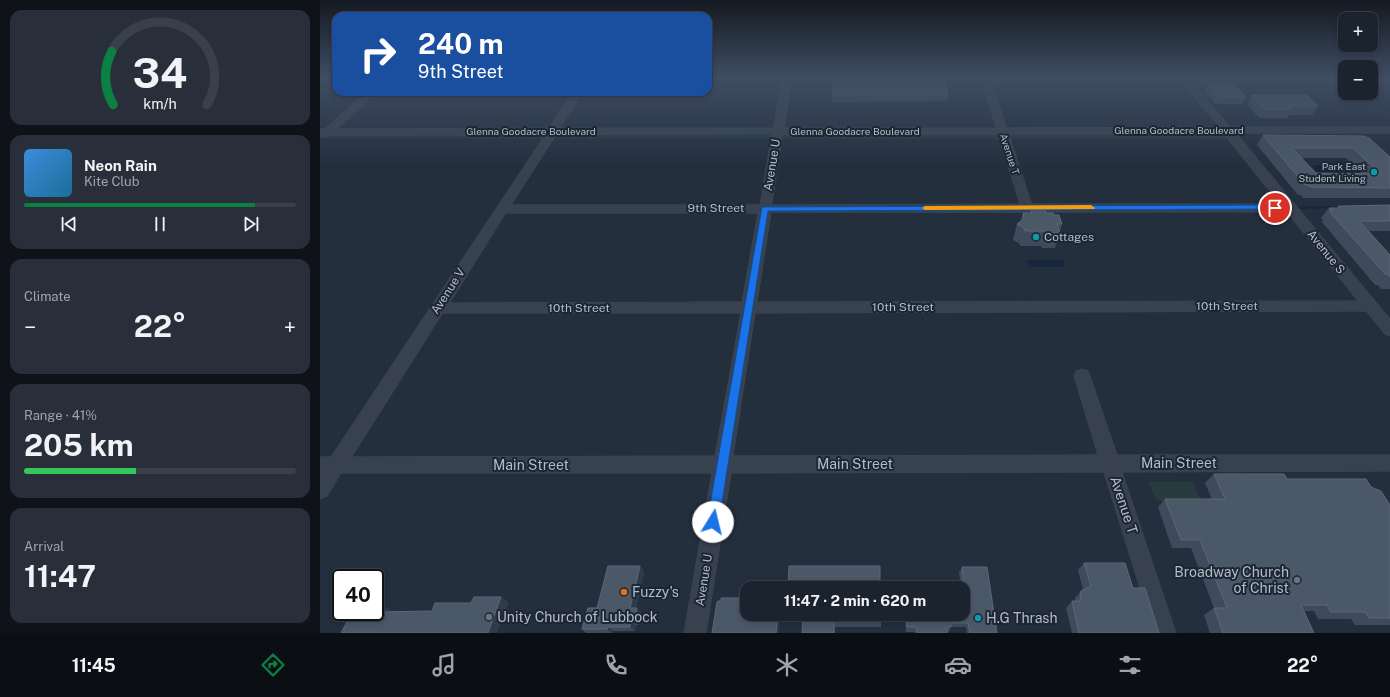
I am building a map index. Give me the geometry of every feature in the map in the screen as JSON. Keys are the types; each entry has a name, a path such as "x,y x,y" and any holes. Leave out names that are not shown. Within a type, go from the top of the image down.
{"street":[{"path":"322,136 355,107"},
{"name":"Avenue V","path":"320,490 328,465 436,308 568,107"},
{"name":"Avenue U","path":"695,633 782,107"},
{"name":"Avenue T","path":"995,107 1028,208"},
{"name":"Avenue S","path":"1208,107 1390,330"},
{"name":"Glenna Goodacre Boulevard","path":"322,136 1004,135 1227,130 1390,130"},
{"path":"1353,130 1364,140"},
{"name":"Glenna Goodacre Boulevard","path":"1004,135 1235,140 1390,140"},
{"name":"9th Street","path":"502,209 1290,208"},
{"name":"10th Street","path":"436,308 1370,306"},
{"name":"Avenue T","path":"1082,376 1165,633"},
{"name":"Main Street","path":"328,465 1390,463"}],"green space":[{"path":"320,133 1223,133 1226,134 1229,139 320,138"},
{"path":"1149,482 1193,482 1201,501 1160,501 1154,496"}],"water":[{"path":"1323,164 1336,166 1337,169 1340,169 1344,174 1318,174 1314,169 1315,168 1311,166"},
{"path":"1027,260 1063,260 1065,267 1029,267"}],"building":[{"path":"1262,107 1290,107 1292,109 1264,109"},
{"path":"1263,135 1364,136 1369,138 1390,157 1390,188 1310,187 1305,185","holes":["1292,148 1353,148 1381,174 1316,173"]},
{"path":"1390,205 1390,221 1359,221 1390,255 1390,277 1388,274 1385,274 1329,211 1332,211 1329,208 1340,208 1338,206"},
{"path":"1031,210 1045,210 1046,213 1059,215 1062,224 1057,224 1060,233 1025,231 1024,228 1017,224 1024,219 1023,213 1032,213"},
{"name":"Broadway Church of Christ","path":"1214,474 1284,474 1287,479 1366,479 1371,487 1381,491 1390,505 1390,618 1369,618 1366,612 1331,612 1327,605 1301,605 1314,633 1223,633 1214,608 1227,608 1200,540 1181,540 1165,499 1225,499"},
{"path":"1084,563 1125,563 1133,588 1145,588 1159,633 1079,633 1072,601 1080,601 1081,591 1091,586"},
{"name":"Fuzzy's","path":"608,566 640,566 630,608 637,608 634,620 631,620 630,627 582,629 588,608 597,608"},
{"path":"789,566 880,566 880,581 788,581"},
{"path":"962,567 987,567 997,633 970,633 968,623 951,623 951,627 947,627 947,633 917,633 916,627 907,627 907,621 970,621 970,581 963,581"},
{"path":"740,590 740,621 777,621 776,633 712,633 717,602 721,600 721,598 739,598"},
{"path":"474,597 501,597 488,633 341,633 347,621 384,621 384,612 432,611 435,603 471,603"},
{"path":"803,621 834,621 834,633 802,633"}],"waterway":[{"path":"1294,208 1340,207"}],"slow traffic":[{"path":"925,208 1091,208"}],"place":[{"name":"Park East Student Living","path":"1374,172"},
{"name":"Cottages","path":"1036,237"},
{"name":"Broadway Church of Christ","path":"1297,580"},
{"name":"Fuzzy's","path":"624,592"},
{"name":"Unity Church of Lubbock","path":"489,617"},
{"name":"H.G Thrash","path":"978,618"}],"route":[{"path":"713,522 765,208 1275,208"}]}
